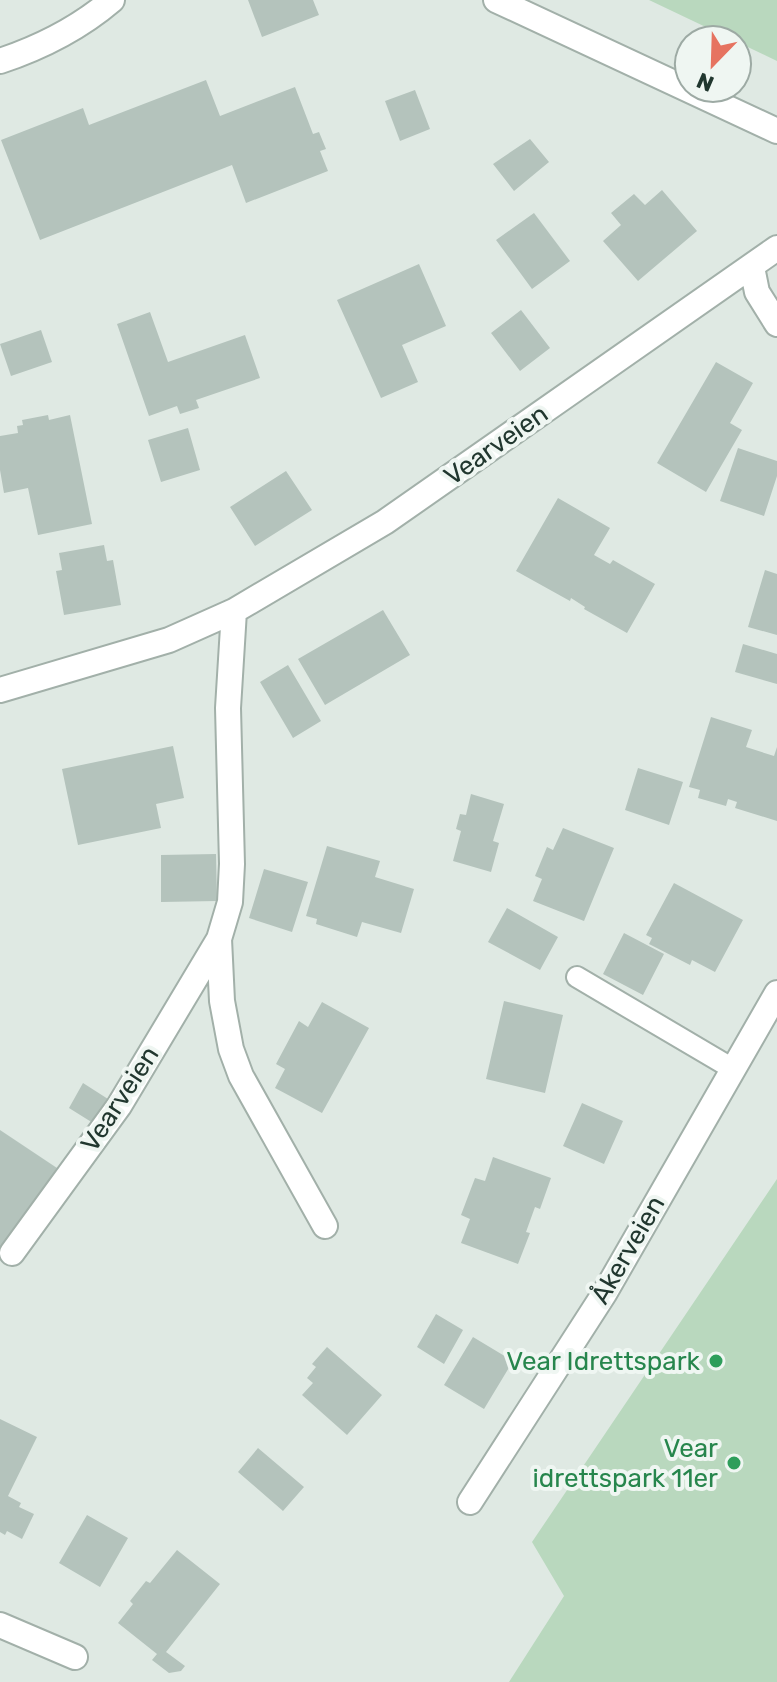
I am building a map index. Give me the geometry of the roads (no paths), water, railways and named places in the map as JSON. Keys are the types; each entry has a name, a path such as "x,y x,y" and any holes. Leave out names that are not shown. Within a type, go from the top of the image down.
{"street":[{"path":"0,61 40,47 90,19 112,0"},
{"path":"496,0 777,131"},
{"name":"Vearveien","path":"0,690 169,640 234,611 385,522 777,248"},
{"path":"752,267 757,292 777,324"},
{"name":"Vearveien","path":"12,1253 119,1106 219,939 230,902 232,864 228,708 234,611"},
{"name":"Vearveien","path":"219,939 222,1001 231,1049 241,1076 325,1226"},
{"name":"Åkerveien","path":"470,1502 604,1294 777,993"},
{"path":"0,1625 75,1657"}],"lane":[{"path":"577,977 733,1069"}],"place":[{"name":"Vear Idrettspark","path":"716,1361"},
{"name":"Vear idrettspark 11er","path":"734,1463"}]}
